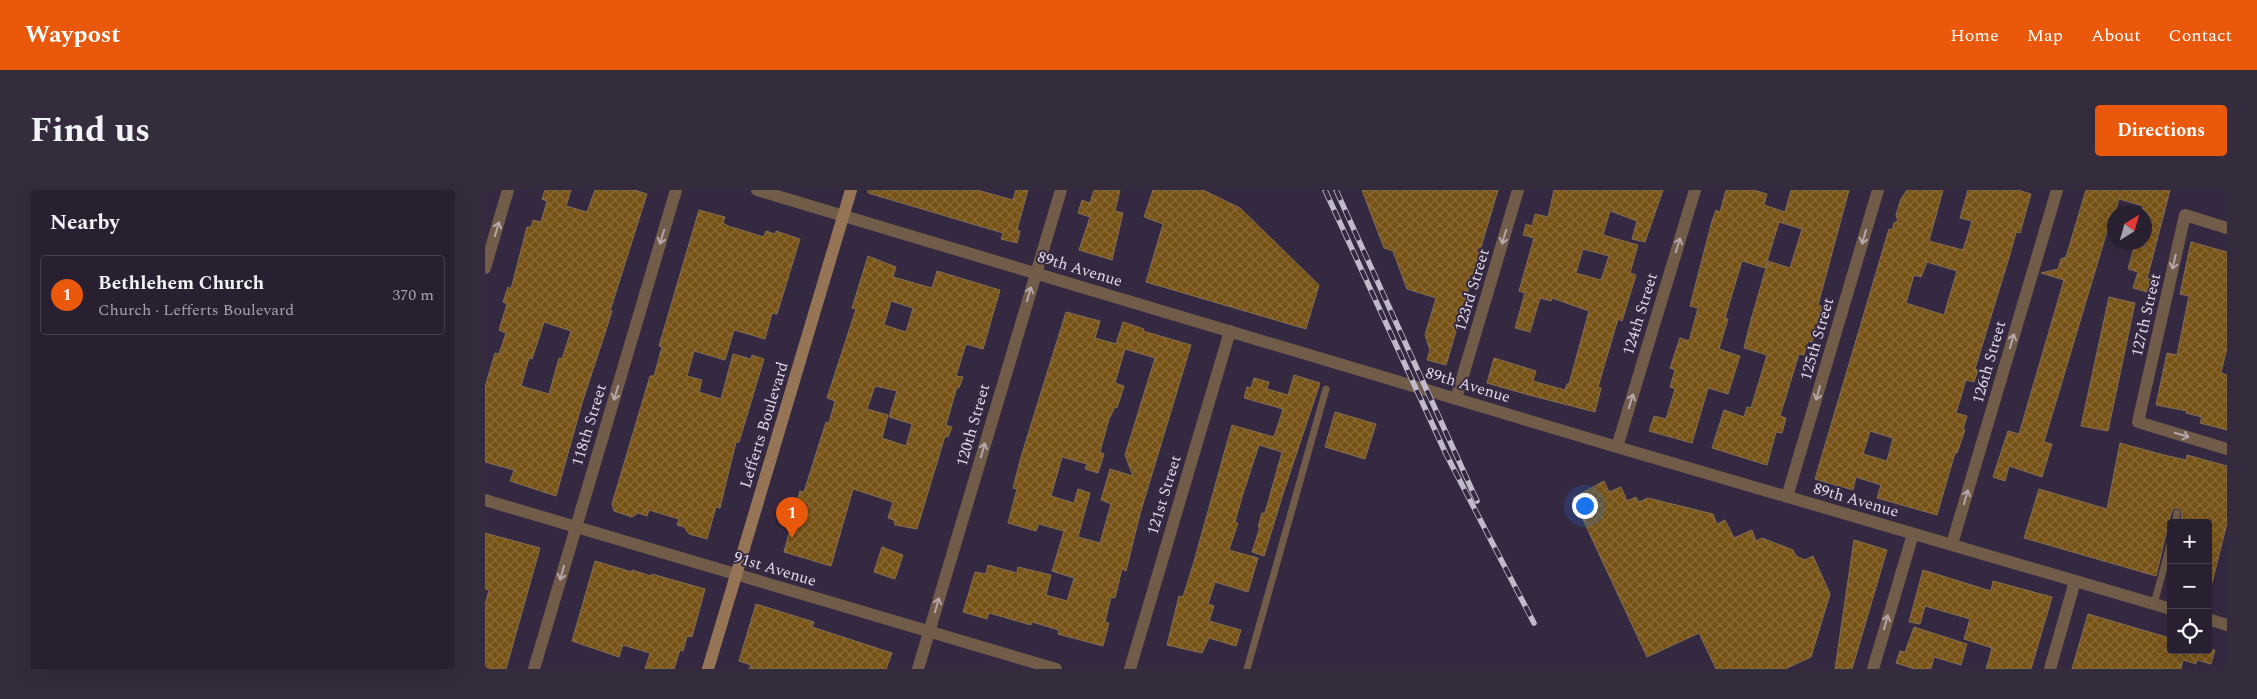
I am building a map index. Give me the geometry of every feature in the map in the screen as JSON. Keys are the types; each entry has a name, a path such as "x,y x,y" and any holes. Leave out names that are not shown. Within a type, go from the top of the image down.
{"street":[{"path":"485,268 508,190"},
{"name":"118th Street","path":"534,669 676,190"},
{"name":"89th Avenue","path":"757,190 1617,447 2167,608"},
{"name":"Lefferts Boulevard","path":"708,669 851,190"},
{"name":"120th Street","path":"918,669 1061,190"},
{"name":"123rd Street","path":"1456,399 1518,190"},
{"name":"124th Street","path":"1617,447 1695,190"},
{"name":"125th Street","path":"1787,497 1878,190"},
{"name":"126th Street","path":"1952,544 2057,190"},
{"name":"127th Street","path":"2227,228 2185,215 2138,422 2227,448"},
{"name":"121st Street","path":"1130,669 1230,331"},
{"name":"91st Avenue","path":"485,500 1055,669"},
{"path":"1873,669 1913,534"},
{"path":"2050,669 2075,581"},
{"path":"2212,621 2227,625"}],"lane":[{"path":"1247,669 1327,389"},
{"path":"2176,519 2177,513"},
{"path":"2154,604 2167,556"}],"building":[{"path":"545,190 571,190 566,206 587,212 595,190 635,190 647,194 583,400 556,496 510,481 514,470 485,462 485,387 495,353 499,354 506,333 499,330 507,304 503,302 508,287 511,289 527,227 531,227 533,220 541,222 547,201 542,199","holes":["544,322 571,331 562,359 559,358 549,394 521,386 529,358 532,359"]},
{"path":"868,190 977,190 1013,200 1016,190 1028,190 1017,230 1020,231 1017,243 1001,239 1003,233 868,193"},
{"path":"1094,190 1120,190 1115,211 1123,213 1112,260 1079,250 1090,217 1078,213 1082,200 1090,203"},
{"path":"1153,190 1203,190 1240,208 1319,285 1306,329 1146,282 1163,224 1144,217"},
{"path":"1362,190 1498,190 1446,365 1427,360 1430,350 1425,335 1436,298 1407,289 1393,251 1384,248"},
{"path":"1554,190 1663,190 1645,242 1632,239 1637,221 1610,211 1603,235 1638,245 1630,273 1636,275 1622,321 1618,319 1598,387 1601,388 1595,412 1487,383 1494,358 1536,371 1533,381 1565,390 1567,384 1569,384 1589,311 1552,298 1551,301 1540,298 1530,332 1515,328 1525,293 1519,291 1534,238 1523,235 1526,224 1532,226 1535,214 1548,217","holes":["1583,249 1609,256 1601,280 1576,273"]},
{"path":"1726,190 1754,190 1767,194 1764,205 1785,212 1791,190 1849,190 1818,305 1821,306 1821,311 1812,342 1808,341 1804,355 1799,354 1780,416 1786,418 1782,433 1776,432 1767,465 1712,448 1724,410 1744,417 1747,407 1751,408 1767,355 1744,348 1751,320 1768,261 1790,268 1802,229 1779,222 1765,268 1742,261 1725,318 1728,319 1719,349 1740,356 1728,394 1708,388 1692,443 1649,431 1654,416 1666,419 1675,389 1670,387 1675,370 1670,368 1680,338 1689,341 1698,308 1690,306 1712,221 1716,210 1720,212"},
{"path":"1907,190 1943,190 1929,241 1963,250 1972,221 1960,218 1968,190 2018,190 2031,194 2020,233 2016,232 1975,369 1978,370 1974,382 1966,380 1956,413 1967,416 1963,429 1965,430 1957,453 1955,453 1937,515 1877,498 1881,485 1856,477 1853,490 1815,479 1889,229 1892,230 1894,223 1898,221 1896,215 1901,199","holes":["1927,262 1957,271 1944,315 1906,303 1914,275 1921,277","1870,431 1893,438 1887,461 1863,454"]},
{"path":"2086,190 2170,190 2147,279 2151,279 2147,292 2133,288 2138,272 2128,269 2133,250 2152,250 2152,205 2140,205 2119,199 2117,205 2107,205 2107,231 2044,442 2052,444 2042,477 2009,466 2005,481 1993,477 2008,431 2019,434 2064,280 2041,273 2058,269 2061,259 2066,257"},
{"path":"699,210 725,217 723,223 728,226 764,237 766,231 775,234 776,231 800,239 777,314 772,313 765,339 734,330 725,360 694,351 687,376 702,380 699,392 721,399 733,354 751,359 752,355 764,359 739,442 736,442 720,508 716,507 707,539 689,534 684,527 677,525 679,519 649,510 647,516 638,513 632,517 614,511 612,504 650,376 654,376 662,347 659,346"},
{"path":"2191,242 2227,252 2227,348 2221,373 2227,375 2227,430 2200,423 2202,417 2186,413 2187,411 2156,405 2167,353 2177,355 2189,296 2180,294"},
{"path":"868,256 896,267 893,277 932,288 937,271 1000,290 983,349 966,344 956,376 963,377 959,388 957,387 946,425 952,427 948,437 945,436 917,529 895,525 894,520 888,518 893,502 853,489 831,566 784,552 800,491 804,492 826,422 829,423 835,401 827,398 856,309 852,308","holes":["891,301 913,308 906,332 884,325","875,386 897,391 889,417 912,424 906,446 882,438 888,415 867,409"]},
{"path":"2109,297 2135,303 2108,431 2081,426"},
{"path":"1066,312 1100,321 1095,338 1116,344 1123,322 1144,329 1143,331 1191,345 1140,514 1126,571 1122,569 1115,598 1111,597 1105,622 1109,623 1103,646 1058,634 1059,630 1032,622 1031,625 989,613 987,619 963,612 975,572 986,574 988,565 1017,573 1018,567 1051,575 1046,595 1067,601 1074,578 1052,571 1064,531 1039,524 1036,531 1008,523 1017,489 1013,488","holes":["1125,349 1155,358 1125,455 1133,476 1110,469 1101,500 1111,504 1100,543 1078,537 1090,493 1078,489 1074,503 1051,496 1062,457 1087,464 1085,469 1098,473 1104,454 1100,452 1109,419 1115,407 1117,408 1124,386 1115,383"]},
{"path":"1294,375 1320,383 1264,556 1252,552 1260,527 1258,527 1262,513 1265,513 1282,452 1259,445 1242,497 1235,522 1238,523 1229,550 1258,558 1248,592 1215,582 1208,604 1214,606 1209,621 1241,630 1236,646 1209,638 1202,653 1167,645 1179,596 1183,597 1193,565 1232,425 1274,437 1283,409 1244,398 1247,387 1251,388 1254,378 1269,382 1267,389 1288,395"},
{"path":"1335,412 1376,424 1365,459 1325,447"},
{"path":"2120,443 2186,460 2187,455 2227,466 2227,523 2212,583 2212,519 2181,519 2182,512 2179,508 2173,509 2170,519 2167,519 2167,530 2156,576 2024,538 2039,489 2107,509"},
{"path":"1604,481 1609,492 1621,487 1627,501 1636,497 1639,502 1648,498 1713,514 1717,524 1725,520 1734,538 1752,530 1756,541 1762,538 1793,550 1796,556 1805,560 1813,556 1830,594 1811,657 1785,669 1716,669 1699,633 1647,657 1573,498"},
{"path":"485,533 540,548 506,669 485,669 485,605 489,590 485,589"},
{"path":"1854,540 1887,550 1852,669 1835,669"},
{"path":"882,547 903,555 895,579 874,572"},
{"path":"595,561 632,572 632,570 651,576 652,574 705,589 692,637 687,636 683,651 680,650 674,669 645,669 650,653 623,645 619,657 572,641"},
{"path":"1923,570 1991,591 1993,581 2052,597 2031,669 1986,669 1992,648 1964,639 1970,619 1925,606 1920,624 1909,622"},
{"path":"756,604 814,622 812,627 892,653 886,669 749,669 751,665 739,661"},
{"path":"2088,614 2167,637 2167,654 2212,654 2212,650 2215,650 2211,664 2197,660 2196,664 2183,660 2181,669 2072,669"},
{"path":"1914,627 1967,644 1961,665 1934,657 1931,669 1915,669 1896,663 1900,651 1905,652"}],"railway":[{"path":"1325,190 1446,454 1534,623"},
{"path":"1336,190 1477,501"}],"place":[{"name":"Bethlehem Church","path":"792,538"}]}
